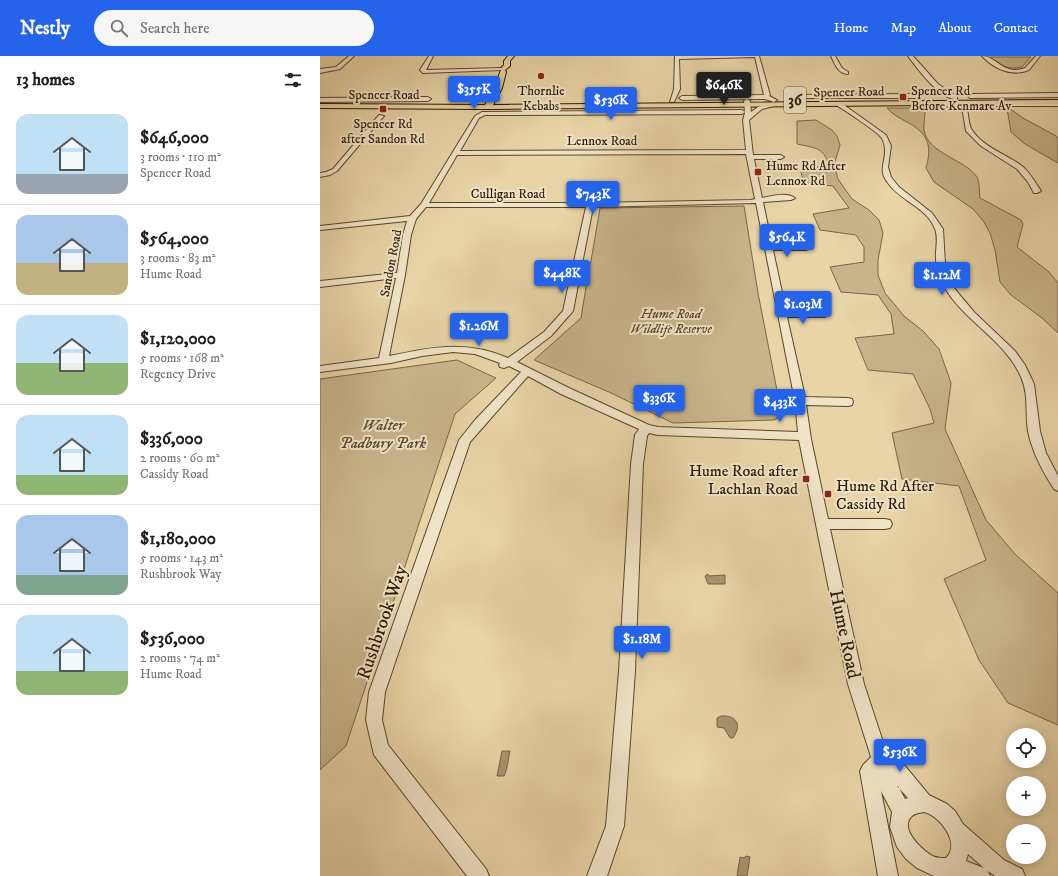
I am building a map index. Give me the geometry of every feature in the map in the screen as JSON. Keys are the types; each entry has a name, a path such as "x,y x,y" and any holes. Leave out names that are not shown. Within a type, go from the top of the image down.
{"main road":[{"path":"494,103 502,70 507,66 507,61 510,58 513,61 513,70 502,70"},
{"path":"494,103 509,80 500,82"},
{"name":"Spencer Road","path":"959,102 991,97 1058,96"},
{"path":"880,97 885,101 959,102"},
{"name":"Spencer Road","path":"320,101 659,105 744,109 778,103 880,97 959,102 1058,103"},
{"name":"Spencer Road","path":"778,103 832,100 848,107 856,104 898,104 914,99"},
{"name":"Spencer Road","path":"320,106 684,100 744,109"},
{"path":"590,102 595,104 659,105"},
{"name":"Spencer Road","path":"778,103 836,103"}],"street":[{"path":"320,72 337,70 343,67 352,56"},
{"path":"431,56 423,70 425,72 502,70"},
{"path":"688,56 694,57"},
{"path":"672,101 677,89 677,57 757,56 767,95 765,96"},
{"path":"833,56 840,69 846,73"},
{"path":"910,56 939,89 959,102 966,112 968,130 983,145 1024,171 1041,194"},
{"path":"984,56 998,67 1017,70 1025,70 1031,66 1038,56"},
{"path":"677,89 684,100"},
{"path":"914,99 935,96 939,89"},
{"name":"Spencer Road","path":"684,100 765,96 784,108 764,111"},
{"name":"Spencer Road","path":"970,96 991,97"},
{"name":"Spencer Road","path":"791,97 880,97"},
{"name":"Spencer Road","path":"320,101 428,99"},
{"name":"Spencer Road","path":"959,102 1046,105 1058,103"},
{"path":"744,109 760,108 778,103"},
{"path":"836,103 848,107 858,119 884,135 889,152 885,167 886,174 898,190 917,204 934,221 939,229 941,241 941,269 952,293 962,305 1006,344 1018,359 1027,378 1032,394 1034,431 1040,453 1058,486"},
{"path":"1046,105 1055,111"},
{"name":"Spencer Road","path":"477,117 484,113 744,109"},
{"name":"Hume Road","path":"744,109 749,154 856,684 890,790 902,814"},
{"path":"320,175 328,174 335,170 381,116"},
{"name":"Sandon Road","path":"383,361 400,275 406,235 412,218 424,205 477,117"},
{"name":"Lennox Road","path":"456,153 749,154"},
{"path":"749,154 781,156"},
{"path":"759,200 791,198"},
{"name":"Culligan Road","path":"424,205 590,205 751,202 759,200"},
{"path":"505,364 535,344 563,319 568,311 590,205"},
{"path":"320,228 412,218"},
{"path":"769,248 806,248"},
{"path":"320,284 400,275"},
{"path":"782,314 825,314"},
{"path":"320,370 383,361 473,356 505,364 646,428 658,431 672,433 754,434 804,432"},
{"path":"505,364 523,376 566,391"},
{"name":"Rushbrook Way","path":"480,876 380,749 374,720 377,692 465,440 484,417 523,376"},
{"path":"800,401 848,402"},
{"path":"598,876 615,826 628,671 637,464 641,435 646,428"},
{"path":"823,524 885,524"},
{"name":"Hume Road","path":"874,741 899,774 924,803 934,806 943,812 951,820 957,831 960,850 958,859 944,872"},
{"path":"880,760 869,771 888,876"},
{"path":"924,803 916,804 908,808 902,814 900,823 899,833 902,844 914,869 980,876"},
{"path":"957,831 997,867 1015,876"}],"green space":[{"path":"990,57 1031,57 1022,67 1008,68 997,63"},
{"path":"887,108 925,108 924,130 932,145 939,151 964,165 977,177 980,198 1021,220 1023,224 1017,247 1049,272 1058,283 1058,333 1042,318 1011,295 1000,282 995,250 990,233 984,222 973,209 934,182 926,168 929,152 928,145 923,134 913,125 895,115"},
{"path":"1006,108 1009,108 1023,118 1058,138 1058,163 1025,144 1011,132"},
{"path":"816,120 832,130 837,136 840,145 834,165 838,179 852,199 869,210 879,220 883,233 878,260 878,275 885,293 904,316 923,331 939,349 951,383 945,429 986,520 1015,554 1058,593 1058,725 1008,703 979,660 944,579 986,560 959,486 902,479 892,433 934,423 930,409 913,374 868,370 855,338 894,334 891,314 878,295 841,292 830,267 864,262 864,247 856,235 820,230 813,214 849,208 833,186 804,183 800,169 829,166 824,155 818,149 797,144 797,121"},
{"name":"Hume Road Wildlife Reserve","path":"744,206 758,293 782,416 774,420 673,423 609,392 534,360 581,318 587,274 591,261 600,208"},
{"name":"Walter Padbury Park","path":"457,360 496,378 455,414 346,746 320,770 320,379"}],"shaded area":[{"path":"708,574 709,576 725,575 725,584 708,584 705,576"},
{"path":"721,716 731,717 736,722 737,729 733,738 730,738 724,728 717,727 717,718"},
{"path":"502,751 510,751 507,767 504,776 497,776"},
{"path":"746,856 750,857 747,876 737,876 740,857 744,858"}],"place":[{"name":"Thornlie Kebabs","path":"541,76"},
{"name":"Spencer Rd Before Kenmare Av","path":"903,97"},
{"name":"Spencer Rd after Sandon Rd","path":"383,109"},
{"name":"Hume Rd After Lennox Rd","path":"758,172"},
{"name":"Hume Road after Lachlan Road","path":"806,479"},
{"name":"Hume Rd After Cassidy Rd","path":"828,494"}]}
